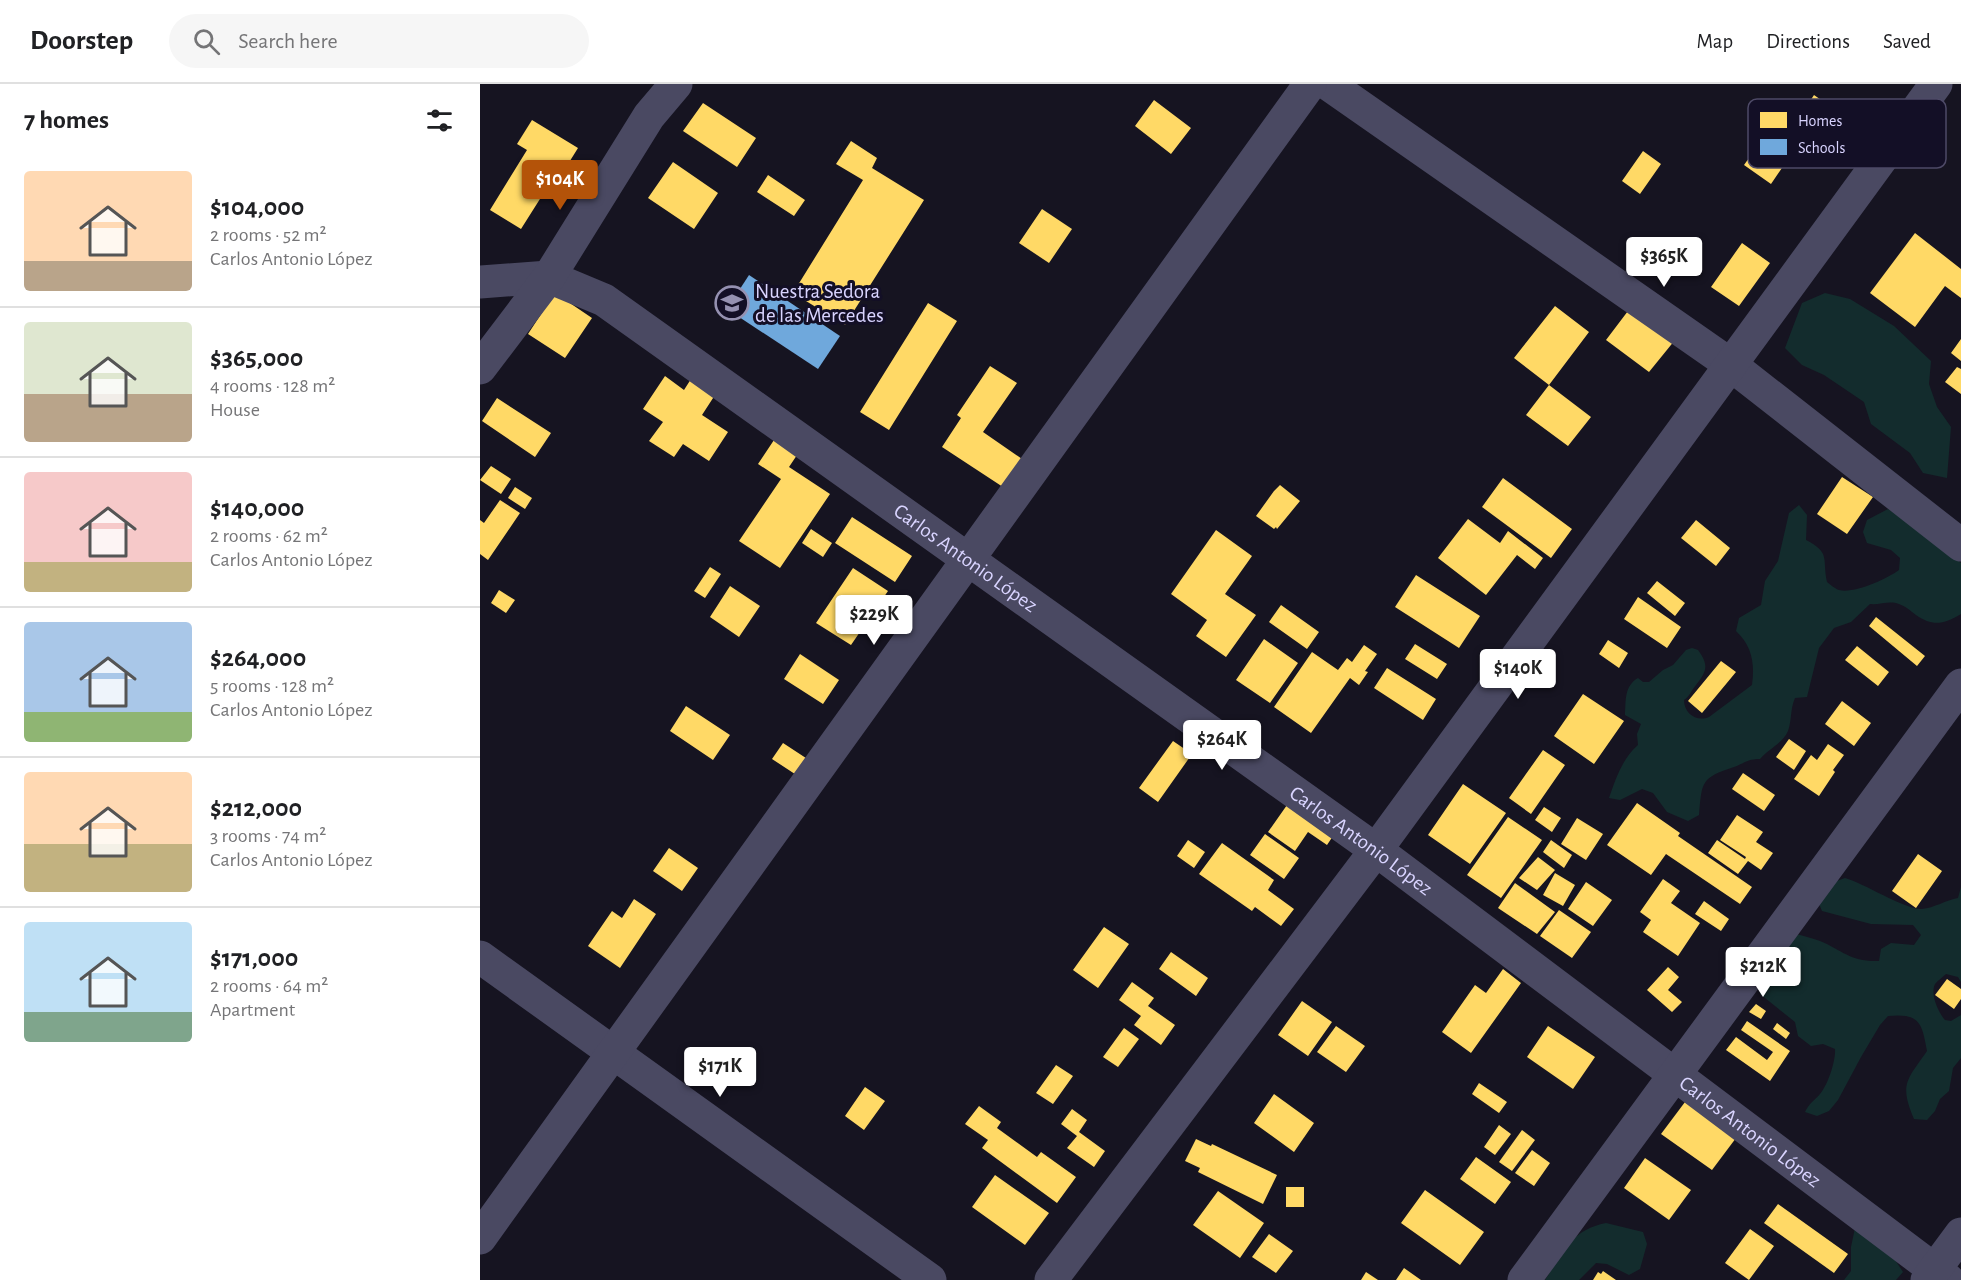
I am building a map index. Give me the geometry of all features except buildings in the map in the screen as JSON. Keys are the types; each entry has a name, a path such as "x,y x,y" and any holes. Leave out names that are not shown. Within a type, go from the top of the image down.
{"street":[{"path":"644,84 650,116"},
{"path":"480,368 549,277 650,116 676,84"},
{"path":"480,1238 1310,84"},
{"path":"1328,84 1731,365 1961,545"},
{"path":"1925,99 1936,84"},
{"path":"1051,1280 1376,850 1875,168"},
{"name":"Carlos Antonio López","path":"480,282 549,277 604,300 1376,850 1937,1277"},
{"path":"1524,1280 1961,685"},
{"path":"480,957 930,1280"},
{"path":"1937,1277 1961,1234"}],"green space":[{"path":"1825,293 1850,299 1894,326 1931,361 1929,384 1937,407 1951,427 1947,478 1923,473 1910,453 1871,424 1864,402 1824,375 1802,365 1785,348 1802,303"},
{"path":"1799,505 1807,515 1806,540 1822,553 1827,582 1834,588 1845,591 1861,588 1899,570 1900,558 1891,550 1867,543 1863,532 1867,520 1888,509 1939,544 1961,563 1961,614 1944,622 1933,623 1895,603 1870,604 1851,622 1834,628 1819,648 1807,697 1795,698 1786,735 1760,759 1749,760 1709,778 1705,782 1701,795 1699,815 1688,821 1667,812 1653,793 1642,789 1620,800 1609,798 1624,763 1638,745 1637,734 1641,724 1625,715 1627,694 1633,681 1638,678 1643,682 1649,682 1673,665 1686,650 1692,648 1698,650 1702,655 1705,668 1700,680 1684,700 1686,709 1692,716 1709,717 1752,685 1751,655 1746,643 1736,631 1739,618 1761,605 1765,581 1778,561 1789,513"},
{"path":"1845,878 1895,901 1922,909 1958,898 1961,887 1961,982 1958,977 1946,974 1935,984 1933,993 1937,1008 1945,1020 1951,1021 1961,1015 1961,1058 1953,1068 1949,1091 1940,1099 1935,1111 1927,1120 1914,1119 1907,1098 1907,1083 1927,1051 1921,1027 1913,1018 1899,1015 1888,1016 1880,1025 1838,1100 1829,1111 1817,1116 1805,1112 1826,1085 1833,1066 1835,1049 1823,1044 1811,1046 1798,1036 1795,1022 1760,994 1759,982 1796,934 1820,941 1854,958 1869,961 1879,961 1881,949 1891,943 1914,945 1921,935 1913,925 1871,924 1822,911 1817,899 1834,882"},
{"path":"1606,1223 1643,1232 1647,1244 1640,1269 1629,1275 1607,1264 1596,1263 1579,1280 1545,1280 1576,1237 1594,1226"},
{"path":"1856,1223 1888,1249 1903,1272 1896,1280 1844,1280 1851,1271 1851,1247"}],"place":[{"name":"Nuestra Sedora de las Mercedes","path":"732,303"}]}
